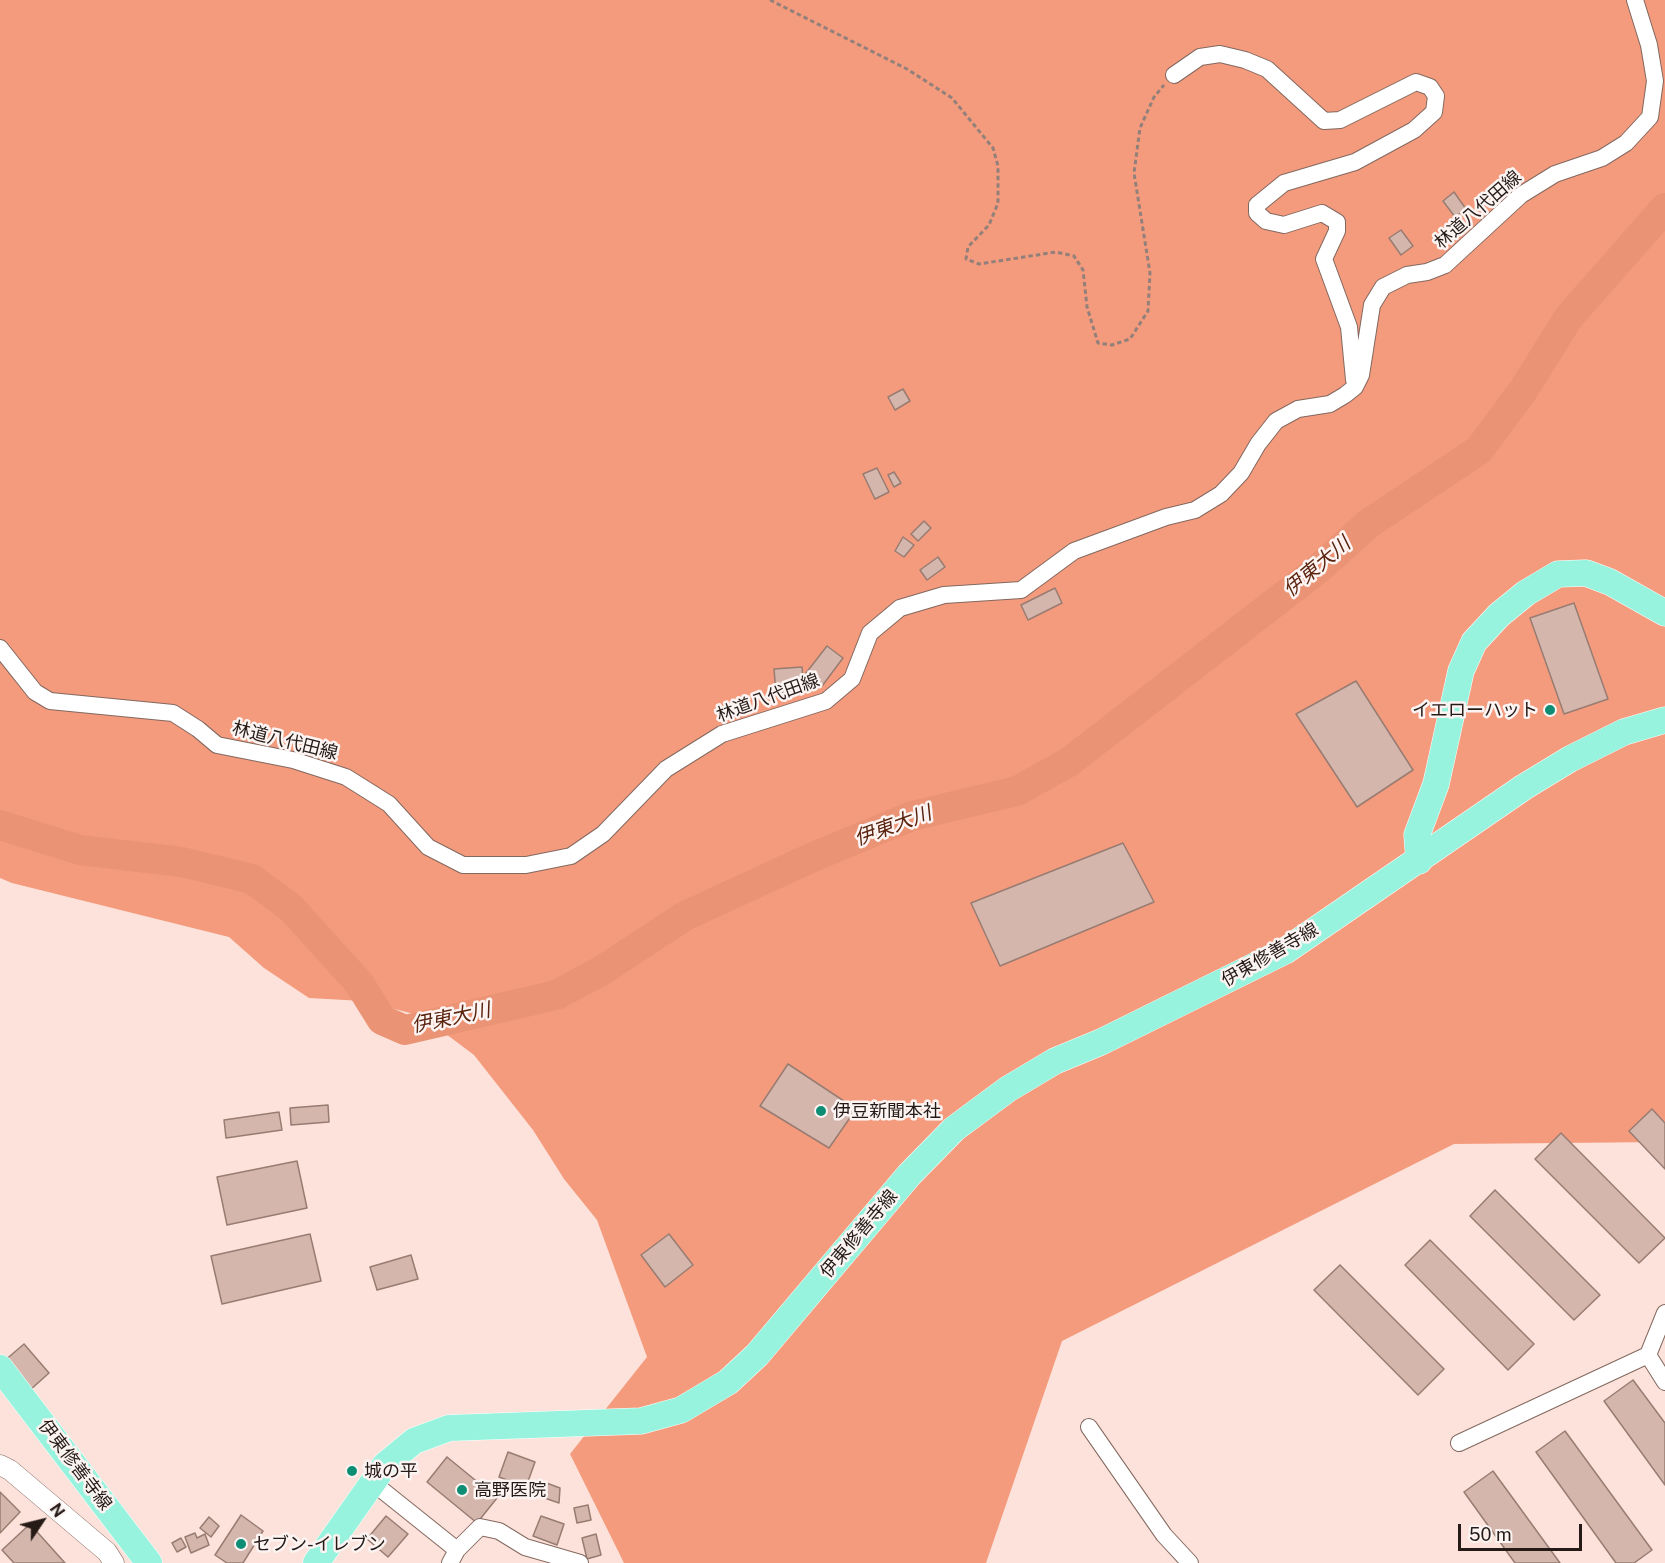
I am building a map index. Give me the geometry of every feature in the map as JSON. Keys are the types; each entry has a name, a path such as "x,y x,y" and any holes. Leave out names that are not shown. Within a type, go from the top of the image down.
{"main road":[{"path":"1419,861 1417,835 1436,784 1461,671 1474,642 1499,615 1526,593 1558,574 1586,573 1610,582 1665,613"},
{"name":"伊東修善寺線","path":"316,1563 385,1465 414,1441 449,1428 640,1420 681,1410 728,1382 758,1355 909,1175 963,1122 1008,1089 1055,1061 1111,1037 1285,951 1524,787 1570,759 1624,732 1665,720"},
{"name":"伊東修善寺線","path":"0,1368 149,1563"}],"street":[{"name":"林道八代田線","path":"0,648 36,692 50,701 173,713 217,745 293,760 346,777 389,804 428,847 463,865 525,865 571,856 603,834 666,769 722,734 826,701 852,679 870,633 900,608 944,595 1021,590 1074,551 1166,517 1195,510 1221,494 1241,473 1257,444 1276,421 1298,409 1330,404 1355,387 1361,375 1372,305 1383,287 1407,276 1427,273 1445,265 1521,195 1556,174 1602,158 1626,143 1650,117 1655,81 1649,45 1635,0"},
{"path":"1174,75 1200,57 1220,54 1245,60 1267,69 1324,122 1340,120 1416,82 1430,87 1436,96 1434,112 1414,130 1355,162 1284,183 1257,205 1257,213 1266,221 1284,225 1322,213 1337,222 1337,231 1324,259 1349,327 1355,387"},
{"path":"1459,1443 1648,1354 1665,1313"},
{"path":"1648,1354 1665,1382"},
{"path":"1089,1427 1164,1534 1190,1563"},
{"path":"0,1466 10,1470 107,1552 114,1563"},
{"path":"372,1482 454,1557 480,1527 499,1531 525,1547 580,1563"}],"path":[{"path":"770,0 907,69 952,98 993,148 998,166 998,203 989,225 968,248 966,259 979,264 1056,252 1074,256 1083,270 1087,307 1098,343 1112,345 1130,339 1148,311 1150,273 1134,173 1140,128 1154,97 1174,75"}],"shaded area":[{"path":"0,0 1665,0 1665,1142 1454,1144 1062,1341 986,1563 624,1563 570,1454 647,1357 597,1220 564,1179 533,1130 474,1055 422,1016 363,1001 309,998 264,968 229,937 12,883 0,878"}],"building":[{"path":"1454,192 1466,209 1455,217 1443,201"},
{"path":"1401,230 1413,246 1401,255 1389,238"},
{"path":"903,389 910,401 895,410 888,397"},
{"path":"877,468 889,492 875,499 863,474"},
{"path":"894,472 901,483 894,487 888,475"},
{"path":"924,521 931,528 918,541 911,534"},
{"path":"903,537 914,545 904,557 895,551"},
{"path":"938,557 945,567 927,580 920,570"},
{"path":"1055,588 1062,603 1028,620 1021,605"},
{"path":"1574,603 1608,699 1564,714 1530,618"},
{"path":"827,646 843,658 822,686 806,673"},
{"path":"802,667 804,690 776,693 774,669"},
{"path":"1356,681 1413,770 1357,807 1296,714"},
{"path":"1123,843 1154,902 1000,966 971,903"},
{"path":"788,1064 856,1109 829,1148 760,1106"},
{"path":"328,1105 329,1122 291,1125 290,1108"},
{"path":"1652,1109 1665,1123 1665,1169 1629,1131"},
{"path":"279,1112 282,1130 226,1138 224,1120"},
{"path":"1561,1133 1665,1238 1639,1263 1535,1159"},
{"path":"297,1161 307,1208 227,1225 217,1177"},
{"path":"1495,1190 1600,1295 1574,1320 1470,1216"},
{"path":"310,1234 321,1281 222,1304 211,1256"},
{"path":"669,1234 693,1265 665,1287 641,1255"},
{"path":"1430,1240 1534,1344 1508,1370 1405,1265"},
{"path":"411,1255 418,1279 377,1290 370,1267"},
{"path":"1340,1265 1444,1369 1418,1395 1314,1290"},
{"path":"24,1344 49,1373 29,1391 3,1362"},
{"path":"1633,1380 1665,1423 1665,1485 1604,1401"},
{"path":"1565,1431 1652,1550 1634,1563 1616,1563 1536,1452"},
{"path":"508,1452 535,1462 526,1487 499,1477"},
{"name":"高野医院","path":"447,1457 497,1498 477,1523 427,1482"},
{"path":"1493,1471 1560,1563 1515,1563 1464,1492"},
{"path":"541,1481 560,1488 559,1503 536,1495"},
{"path":"0,1492 20,1512 0,1533"},
{"path":"588,1505 591,1520 577,1523 574,1508"},
{"path":"241,1515 263,1531 243,1563 227,1563 215,1555"},
{"path":"386,1516 408,1534 388,1557 367,1539"},
{"path":"541,1516 564,1524 557,1545 533,1536"},
{"path":"209,1517 219,1526 211,1537 200,1528"},
{"path":"30,1524 65,1563 14,1563 2,1550"},
{"path":"195,1533 197,1538 205,1534 209,1545 191,1553 185,1537"},
{"path":"596,1534 601,1555 587,1559 582,1538"},
{"path":"181,1538 186,1547 177,1552 172,1543"}],"waterway":[{"name":"伊東大川","path":"0,825 80,850 182,862 252,879 291,908 359,983 382,1020 405,1030 556,995 601,971 685,916 813,857 912,816 1017,791 1069,762 1317,570 1368,524 1479,450 1524,389 1569,317 1665,208"}],"place":[{"name":"イエローハット","path":"1550,710"},
{"name":"伊豆新聞本社","path":"821,1111"},
{"name":"城の平","path":"352,1471"},
{"name":"高野医院","path":"462,1490"},
{"name":"セブン-イレブン","path":"241,1544"}]}
